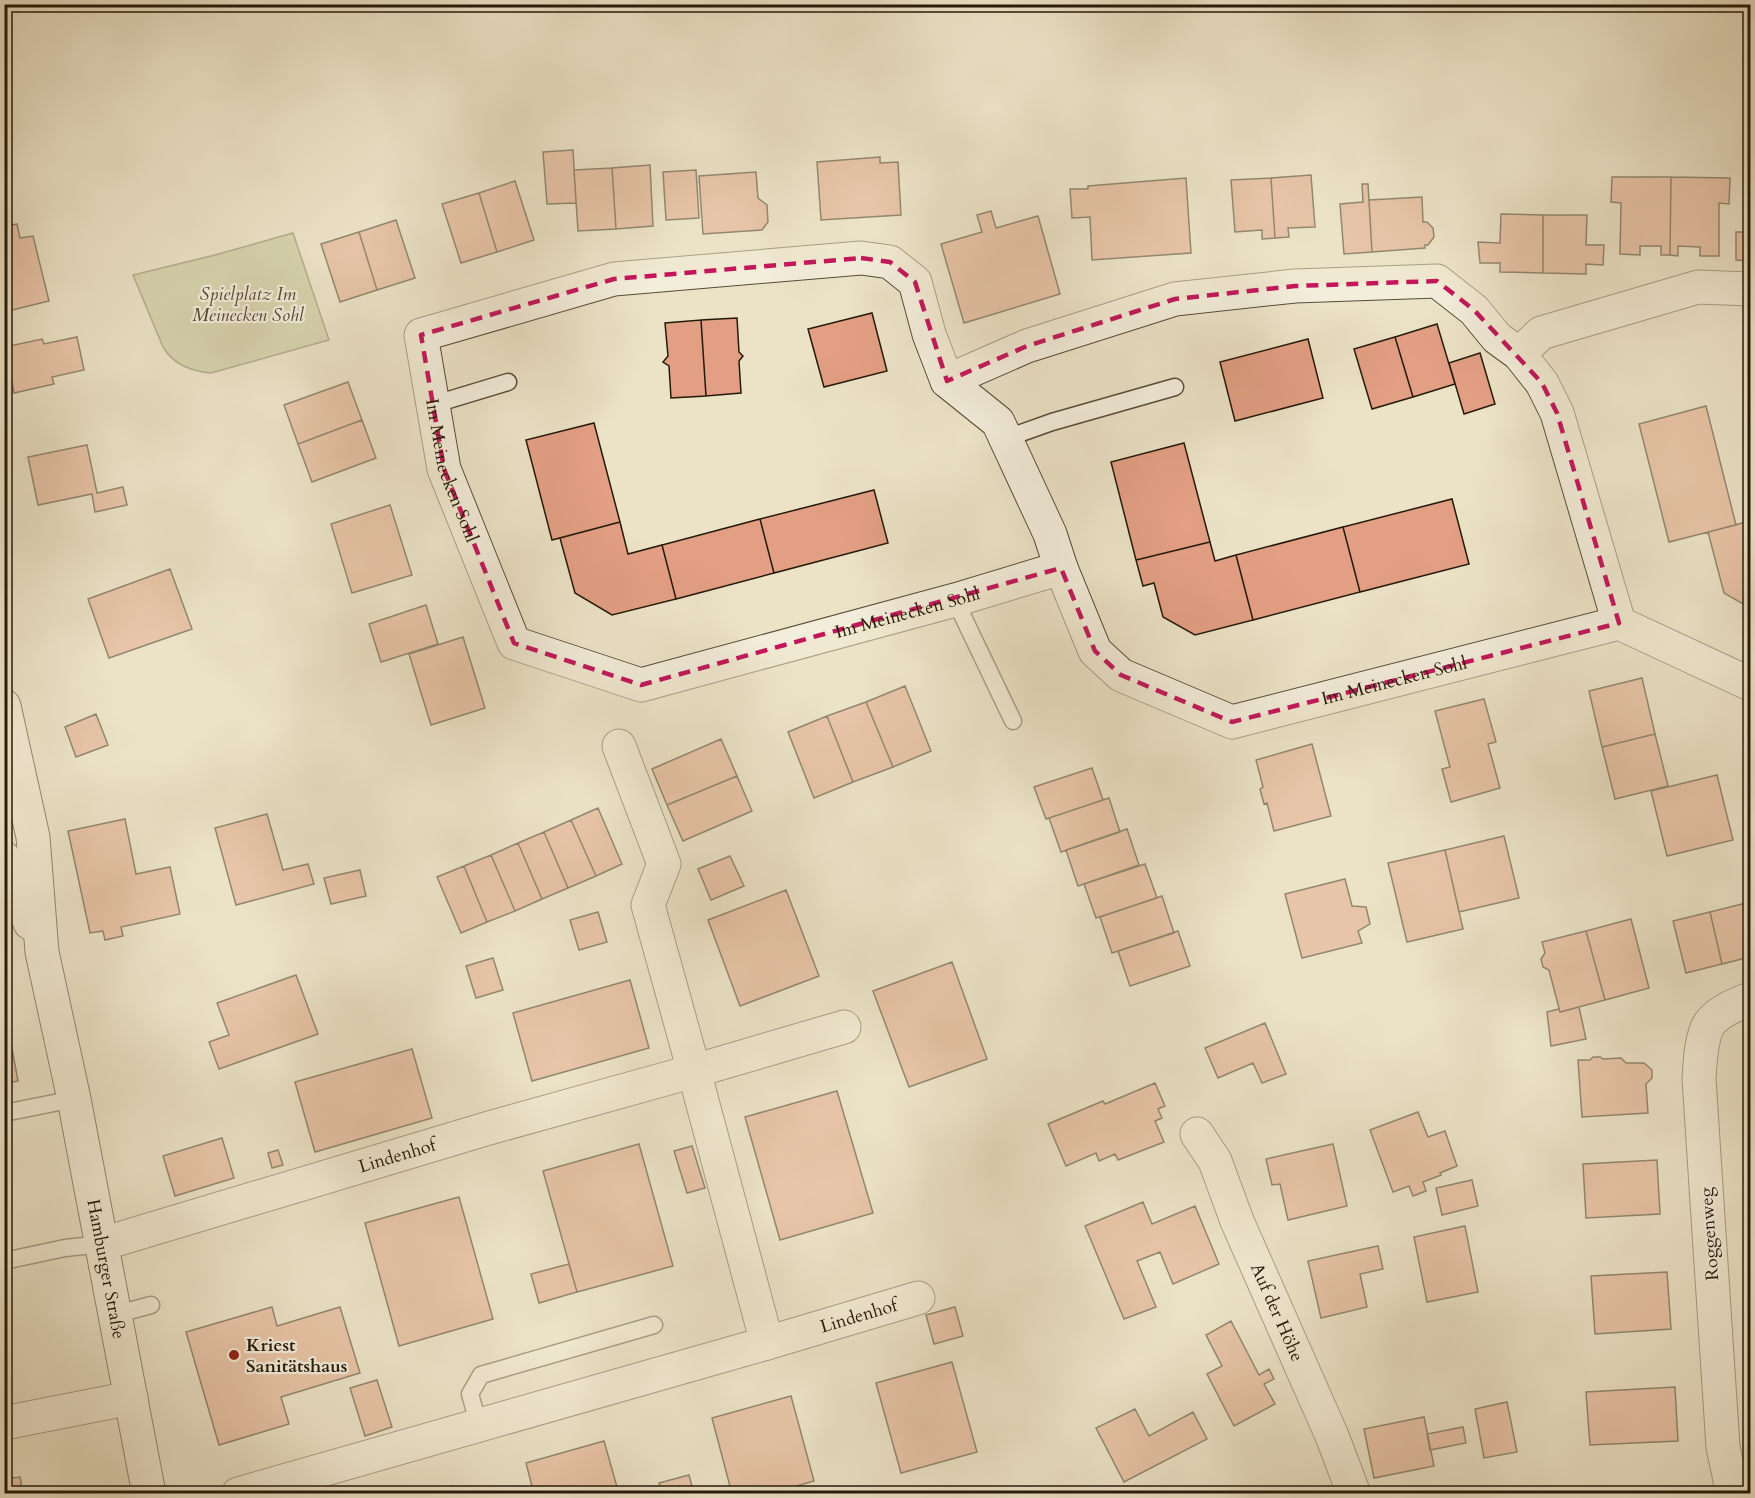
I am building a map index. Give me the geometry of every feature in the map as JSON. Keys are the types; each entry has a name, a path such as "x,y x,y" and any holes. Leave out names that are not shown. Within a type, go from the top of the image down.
{"street":[{"name":"Im Meinecken Sohl","path":"1061,568 955,600 642,685 514,643 444,470 421,335 614,279 861,258 890,262 915,282 929,334 947,381 998,422 1050,534 1061,568 1095,651 1121,675 1232,722 1619,623"},
{"path":"947,381 1028,346 1175,299 1295,286 1437,281 1474,309 1497,338 1519,354 1542,383 1557,413 1619,623 1750,684"},
{"path":"1519,354 1541,333 1698,288 1750,289"},
{"path":"4,706 19,842 42,952"},
{"path":"619,746 664,864 648,905 767,1342"},
{"path":"4,858 42,952"},
{"name":"Hamburger Straße","path":"42,952 74,1099 149,1494"},
{"name":"Roggenweg","path":"1732,1494 1723,1447 1699,1078 1702,1049 1710,1024 1733,1005 1750,999"},
{"name":"Lindenhof","path":"102,1244 486,1119 694,1071 844,1027"},
{"name":"Auf der Höhe","path":"1197,1134 1215,1161 1237,1221 1332,1436 1354,1494"},
{"name":"Lindenhof","path":"238,1494 918,1298"},
{"path":"4,1423 131,1398"}],"lane":[{"path":"432,405 508,382"},
{"path":"1006,438 1052,422 1175,387"},
{"path":"955,600 1013,721"},
{"path":"4,1113 74,1099"},
{"path":"4,1261 65,1248 102,1244"},
{"path":"114,1315 151,1305"},
{"path":"479,1426 470,1394 481,1375 654,1325"}],"highlighted area":[{"path":"861,258 890,262 915,282 947,381 1027,346 1175,299 1295,286 1437,281 1474,310 1542,383 1557,413 1619,623 1232,722 1121,675 1095,651 1061,568 641,685 514,643 444,469 421,335 614,279"}],"green space":[{"name":"Spielplatz Im Meinecken Sohl","path":"293,233 329,340 211,373 190,369 178,363 167,353 133,275"}],"building":[{"path":"573,150 576,203 547,204 543,152"},
{"path":"880,157 880,163 898,162 901,215 821,220 817,162"},
{"path":"650,165 653,226 616,229 612,168"},
{"path":"612,168 616,229 578,231 574,170"},
{"path":"696,170 699,218 666,220 663,172"},
{"path":"756,172 758,198 767,205 768,222 762,230 703,234 699,176"},
{"path":"1311,175 1315,227 1288,228 1289,237 1275,238 1271,178"},
{"path":"1612,177 1671,177 1670,255 1661,255 1661,246 1640,246 1640,255 1620,254 1621,203 1611,202"},
{"path":"1671,177 1730,178 1729,204 1719,203 1719,256 1700,256 1700,247 1678,246 1678,256 1670,255"},
{"path":"1186,178 1191,253 1092,260 1090,217 1072,218 1070,189"},
{"path":"1271,178 1275,238 1262,239 1262,230 1235,232 1231,180"},
{"path":"515,181 534,240 497,252 479,193"},
{"path":"1362,184 1368,184 1372,252 1344,254 1340,204 1363,202"},
{"path":"479,193 497,252 461,263 442,204"},
{"path":"1422,197 1423,222 1427,222 1433,228 1434,237 1428,245 1425,245 1425,248 1372,252 1369,200"},
{"path":"991,211 996,228 1038,216 1060,294 964,323 941,244 982,232 977,215"},
{"path":"1501,214 1543,215 1543,273 1500,272 1500,263 1480,263 1478,242 1500,243"},
{"path":"1543,215 1587,215 1586,245 1604,245 1603,265 1586,264 1586,274 1543,273"},
{"path":"396,220 415,278 377,290 359,232"},
{"path":"17,224 20,238 33,236 49,301 4,312 4,227"},
{"path":"359,232 377,290 340,302 321,244"},
{"path":"1736,232 1750,232 1750,261 1736,260"},
{"path":"872,313 887,371 824,387 808,329"},
{"path":"737,318 739,352 743,356 739,361 741,393 706,396 701,320"},
{"path":"701,320 706,396 671,398 669,366 663,362 668,356 665,323"},
{"path":"1437,324 1455,384 1413,397 1395,337"},
{"path":"77,337 84,370 52,377 54,384 14,393 5,347 42,339 44,344"},
{"path":"1395,337 1413,397 1372,409 1354,349"},
{"path":"1308,339 1323,398 1235,421 1220,362"},
{"path":"1480,353 1495,404 1464,414 1449,363"},
{"path":"348,382 362,420 298,444 284,405"},
{"path":"1706,406 1736,525 1669,542 1639,424"},
{"path":"362,420 376,458 312,482 298,444"},
{"path":"594,423 620,522 552,540 526,440"},
{"path":"1184,443 1210,542 1136,560 1111,462"},
{"path":"87,445 97,493 123,487 127,505 95,512 92,494 38,505 28,457"},
{"path":"874,490 888,543 774,573 760,519"},
{"path":"1452,499 1469,564 1360,592 1343,527"},
{"path":"390,505 412,575 352,593 331,524"},
{"path":"760,519 774,573 676,599 662,545"},
{"path":"1750,521 1750,608 1724,593 1708,532"},
{"path":"620,522 628,554 662,545 676,599 612,615 575,593 560,538"},
{"path":"1343,527 1360,592 1253,620 1236,555"},
{"path":"1210,542 1215,561 1236,555 1253,620 1195,635 1163,617 1154,583 1143,586 1136,560"},
{"path":"170,569 192,629 109,658 88,599"},
{"path":"426,605 438,644 381,662 369,624"},
{"path":"463,637 485,708 431,725 409,654"},
{"path":"1642,678 1655,734 1602,747 1589,691"},
{"path":"905,686 931,751 893,767 866,702"},
{"path":"1484,699 1496,742 1488,744 1500,788 1451,802 1442,769 1450,767 1435,711"},
{"path":"866,702 893,767 853,782 827,716"},
{"path":"96,714 108,745 76,757 65,727"},
{"path":"827,716 853,782 814,798 788,732"},
{"path":"1655,734 1668,786 1615,799 1602,747"},
{"path":"721,739 737,776 667,805 652,769"},
{"path":"1312,744 1331,816 1274,831 1267,803 1264,804 1260,789 1263,787 1256,760"},
{"path":"1092,768 1103,800 1046,819 1034,787"},
{"path":"1717,775 1733,840 1667,856 1651,791"},
{"path":"737,776 752,811 683,841 667,805"},
{"path":"1109,798 1120,832 1061,852 1049,818"},
{"path":"598,808 622,864 596,876 571,820"},
{"path":"267,814 283,870 308,864 314,884 236,905 215,828"},
{"path":"125,819 136,874 170,867 180,914 121,927 123,936 105,940 103,931 90,933 68,831"},
{"path":"571,820 596,876 568,888 544,832"},
{"path":"1127,829 1139,865 1078,886 1066,850"},
{"path":"544,832 568,888 542,899 518,843"},
{"path":"1504,836 1519,898 1459,912 1445,850"},
{"path":"518,843 542,899 515,911 491,855"},
{"path":"1445,850 1463,929 1407,942 1388,863"},
{"path":"491,855 515,911 487,922 464,866"},
{"path":"730,856 744,886 711,900 698,869"},
{"path":"1145,864 1157,898 1096,918 1084,884"},
{"path":"464,866 487,922 461,933 437,877"},
{"path":"360,870 366,896 331,904 324,878"},
{"path":"1345,879 1352,906 1366,907 1370,924 1358,931 1362,943 1302,958 1285,894"},
{"path":"786,890 819,976 740,1006 708,920"},
{"path":"1162,896 1174,933 1112,953 1100,917"},
{"path":"1750,902 1750,957 1722,964 1710,912"},
{"path":"598,912 607,942 579,950 570,920"},
{"path":"1710,912 1722,964 1686,973 1673,921"},
{"path":"1631,919 1649,988 1605,1000 1586,931"},
{"path":"1178,931 1190,966 1130,986 1118,951"},
{"path":"1586,931 1605,1000 1560,1012 1549,970 1543,967 1541,959 1545,953 1542,942"},
{"path":"493,958 503,990 476,998 466,966"},
{"path":"952,962 987,1059 909,1087 873,991"},
{"path":"296,975 318,1034 219,1069 209,1042 229,1035 217,1003"},
{"path":"630,980 649,1048 532,1081 513,1013"},
{"path":"1579,1007 1586,1039 1551,1046 1547,1012 1559,1009 1560,1012"},
{"path":"1265,1023 1286,1074 1262,1083 1253,1063 1218,1078 1205,1048"},
{"path":"10,1038 18,1081 4,1084 4,1039"},
{"path":"412,1049 432,1118 315,1152 295,1082"},
{"path":"1744,1051 1750,1051 1750,1098 1746,1099"},
{"path":"1593,1057 1621,1058 1626,1063 1644,1063 1652,1070 1652,1078 1646,1084 1648,1113 1582,1117 1578,1060 1590,1060"},
{"path":"1155,1083 1165,1106 1158,1109 1162,1118 1155,1121 1164,1142 1118,1160 1115,1154 1099,1161 1096,1153 1066,1166 1048,1124"},
{"path":"837,1091 873,1213 780,1240 745,1117"},
{"path":"1418,1112 1428,1137 1445,1131 1457,1166 1423,1182 1426,1191 1413,1196 1409,1186 1393,1192 1370,1130"},
{"path":"222,1138 234,1178 175,1196 163,1156"},
{"path":"639,1144 673,1266 577,1292 543,1171"},
{"path":"1333,1144 1347,1206 1288,1220 1280,1184 1272,1185 1266,1159"},
{"path":"692,1146 705,1188 687,1193 674,1151"},
{"path":"278,1150 283,1165 272,1168 268,1153"},
{"path":"1657,1160 1660,1214 1586,1218 1583,1164"},
{"path":"1472,1180 1478,1206 1442,1215 1436,1188"},
{"path":"459,1197 493,1319 399,1346 365,1223"},
{"path":"1143,1202 1152,1224 1195,1206 1219,1264 1173,1284 1160,1252 1137,1261 1156,1307 1124,1319 1085,1226"},
{"path":"1465,1226 1478,1292 1427,1302 1414,1237"},
{"path":"1378,1246 1383,1269 1360,1274 1367,1307 1321,1318 1308,1261"},
{"path":"569,1264 577,1292 539,1303 531,1274"},
{"path":"1667,1272 1671,1329 1595,1334 1591,1276"},
{"path":"272,1307 277,1326 340,1307 360,1373 281,1397 289,1424 219,1445 186,1332"},
{"path":"955,1307 963,1336 934,1344 926,1315"},
{"path":"1231,1321 1259,1375 1269,1369 1274,1379 1264,1384 1275,1404 1234,1426 1207,1374 1222,1366 1206,1335"},
{"path":"952,1362 977,1452 901,1473 876,1383"},
{"path":"377,1380 392,1427 365,1436 350,1388"},
{"path":"1675,1387 1678,1441 1590,1445 1586,1392"},
{"path":"791,1396 814,1481 769,1494 732,1494 712,1418"},
{"path":"1507,1402 1517,1452 1484,1458 1475,1409"},
{"path":"1135,1409 1149,1436 1193,1412 1207,1439 1124,1482 1096,1428"},
{"path":"1424,1417 1434,1466 1374,1478 1364,1429"},
{"path":"1463,1427 1466,1443 1430,1450 1427,1434"},
{"path":"604,1441 619,1494 534,1494 526,1463"},
{"path":"689,1475 694,1494 662,1494 659,1483"},
{"path":"20,1477 23,1494 4,1494 4,1479"},
{"path":"452,1486 454,1494 409,1494"}],"place":[{"name":"Kriest Sanitätshaus","path":"234,1355"}]}
